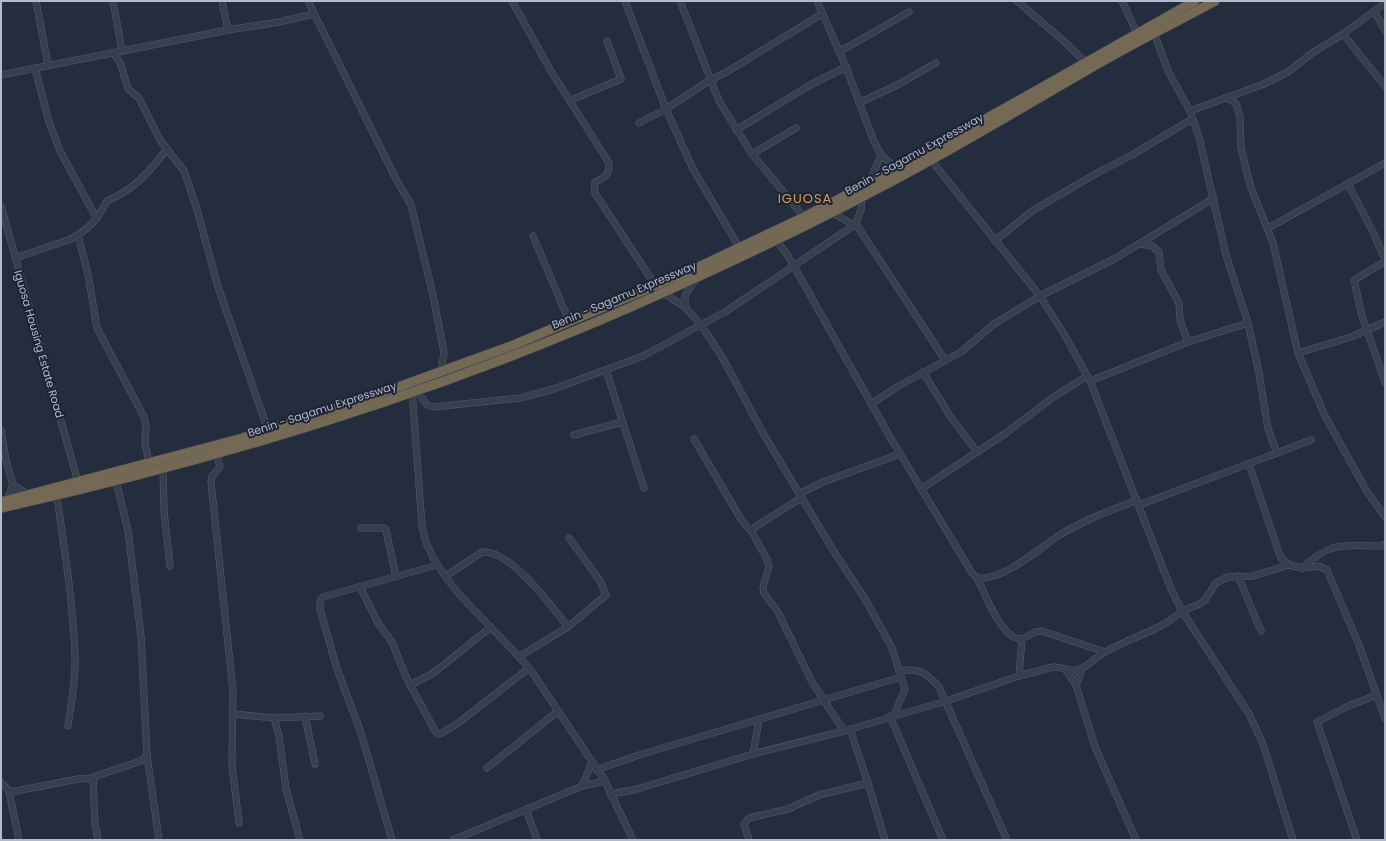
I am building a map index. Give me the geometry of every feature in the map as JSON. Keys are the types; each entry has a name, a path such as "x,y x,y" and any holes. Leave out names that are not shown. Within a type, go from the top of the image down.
{"highway":[{"path":"4,501 29,495 56,492 78,482 149,463 240,444 268,430 331,410 511,346 655,285 804,217 897,169 1195,1"},
{"name":"Benin - Sagamu Expressway","path":"1,508 56,492 116,481 217,455 240,444 415,391 577,330 663,293 776,240 862,197 931,160 1154,33 1215,1"}],"street":[{"path":"36,1 48,65"},
{"path":"113,1 122,51"},
{"path":"222,1 228,30"},
{"path":"308,1 396,179 411,205 433,295 444,352 441,371"},
{"path":"512,1 551,71 571,100 609,163 610,170 607,176 594,183 595,193 655,285"},
{"path":"625,1 666,109 693,168 739,247"},
{"path":"680,1 719,101 752,154 804,217"},
{"path":"817,1 846,67 859,103 881,155 897,169"},
{"path":"1017,1 1066,43 1085,62"},
{"path":"1122,1 1137,33"},
{"path":"1190,111 1264,84 1288,72 1312,53 1343,34 1385,3"},
{"path":"1374,11 1385,30"},
{"path":"839,52 909,12"},
{"path":"1,75 314,14"},
{"path":"639,123 666,109 710,80 725,73 822,14"},
{"path":"1154,33 1168,72 1190,111 1207,166 1226,254 1248,323 1259,373 1267,422 1277,453"},
{"path":"1343,34 1385,86"},
{"path":"571,100 621,79 607,41"},
{"path":"114,53 120,65 128,89 142,102 160,140 184,171 196,206 218,287 268,430"},
{"path":"859,103 899,84 936,63"},
{"path":"736,130 801,90 846,67"},
{"path":"35,68 49,122 60,151 97,219"},
{"path":"1227,98 1233,101 1237,106 1240,118 1241,147 1245,165 1251,188 1268,228 1283,282 1298,353 1325,416 1366,490 1385,517"},
{"path":"996,241 1032,211 1099,172 1132,155 1192,119"},
{"path":"752,154 796,128"},
{"path":"933,148 931,160 1040,296 1067,339 1088,378 1171,589 1182,611 1249,714 1263,744 1293,840"},
{"path":"14,258 71,239 78,235 97,219 107,200 123,194 140,181 167,149"},
{"path":"868,184 881,155"},
{"path":"1268,228 1385,163"},
{"path":"1348,184 1385,259 1384,262 1354,280 1367,330 1385,381"},
{"path":"410,382 415,391 427,405 434,407 520,398 554,389 643,356 725,312 856,224 861,210 862,197"},
{"path":"871,404 897,387 961,352 994,324 1040,296 1141,244 1214,198"},
{"name":"Iguosa Housing Estate Road","path":"1,206 14,258 78,482"},
{"path":"832,212 850,223 856,224 945,360"},
{"path":"78,235 88,274 97,328 144,417 146,426 145,442 149,463"},
{"path":"533,236 569,321"},
{"path":"776,240 793,266 900,454 972,573 977,578 1001,626 1012,637 1022,639 1035,632 1042,631 1105,652"},
{"path":"1141,244 1152,246 1159,252 1161,270 1178,304 1180,320 1188,342"},
{"path":"685,307 685,295 697,277"},
{"path":"663,293 685,307 701,325 721,354 763,433 800,496 865,599 892,648 905,688 892,716 943,840"},
{"path":"1298,353 1351,337 1385,322"},
{"path":"921,489 1088,378 1188,342 1248,323"},
{"path":"606,370 644,488"},
{"path":"924,372 950,416 977,452"},
{"path":"415,391 422,526 428,546 437,565 463,597 520,656 529,668 596,770 605,781 610,794 634,840"},
{"path":"574,435 622,422"},
{"path":"1,430 6,460 13,485 29,495"},
{"path":"694,439 742,521 752,532 768,559 769,566 763,587 764,594 778,612 823,700 847,730 868,783 885,840"},
{"path":"977,578 987,577 1026,560 1059,536 1089,520 1249,464 1311,440"},
{"path":"752,532 755,527 823,482 900,454"},
{"path":"217,455 220,467 212,476 210,482 233,691 234,714 232,766 239,823"},
{"path":"1249,464 1282,559 1289,565 1303,568 1319,566 1327,570 1359,645 1385,718"},
{"path":"163,469 164,511 170,566"},
{"path":"116,481 128,531 141,636 147,756 159,840"},
{"path":"4,501 13,485"},
{"path":"56,492 68,581 75,658 73,694 68,726"},
{"path":"361,528 384,528 386,530 396,577"},
{"path":"520,656 568,627 606,595 600,581 569,538"},
{"path":"1303,568 1316,555 1328,549 1339,546 1384,547"},
{"path":"446,576 482,552 487,551 497,555 519,570 549,603 568,627"},
{"path":"392,840 361,732 336,669 320,609 320,601 324,598 437,565"},
{"path":"610,794 634,790 753,754 847,730 946,701 1019,676 1053,667 1073,671 1082,669 1105,652 1165,624 1182,611 1205,600 1216,583 1228,577 1253,576 1289,565"},
{"path":"1238,576 1261,631"},
{"path":"360,587 378,623 392,642 410,685 434,731 440,734 457,724 529,668"},
{"path":"410,685 432,674 491,627"},
{"path":"1019,676 1022,639"},
{"path":"1065,669 1076,686 1095,747 1136,840"},
{"path":"1076,686 1082,669"},
{"path":"596,770 639,755 758,720 916,670 929,676 939,687 1007,840"},
{"path":"1357,840 1317,722 1348,706 1377,695"},
{"path":"487,768 558,711"},
{"path":"234,714 274,718 320,716"},
{"path":"306,716 316,764"},
{"path":"274,718 279,736 286,789 300,840"},
{"path":"753,754 758,720"},
{"path":"9,791 78,779 93,778 141,761 147,756"},
{"path":"582,786 592,762"},
{"path":"93,778 95,824 98,840"},
{"path":"454,840 582,786 605,781"},
{"path":"1,782 9,791 19,840"},
{"path":"749,840 744,824 749,818 788,809 819,795 868,783"},
{"path":"526,809 537,840"}],"district":[{"name":"IGUOSA","path":"805,198"}]}
